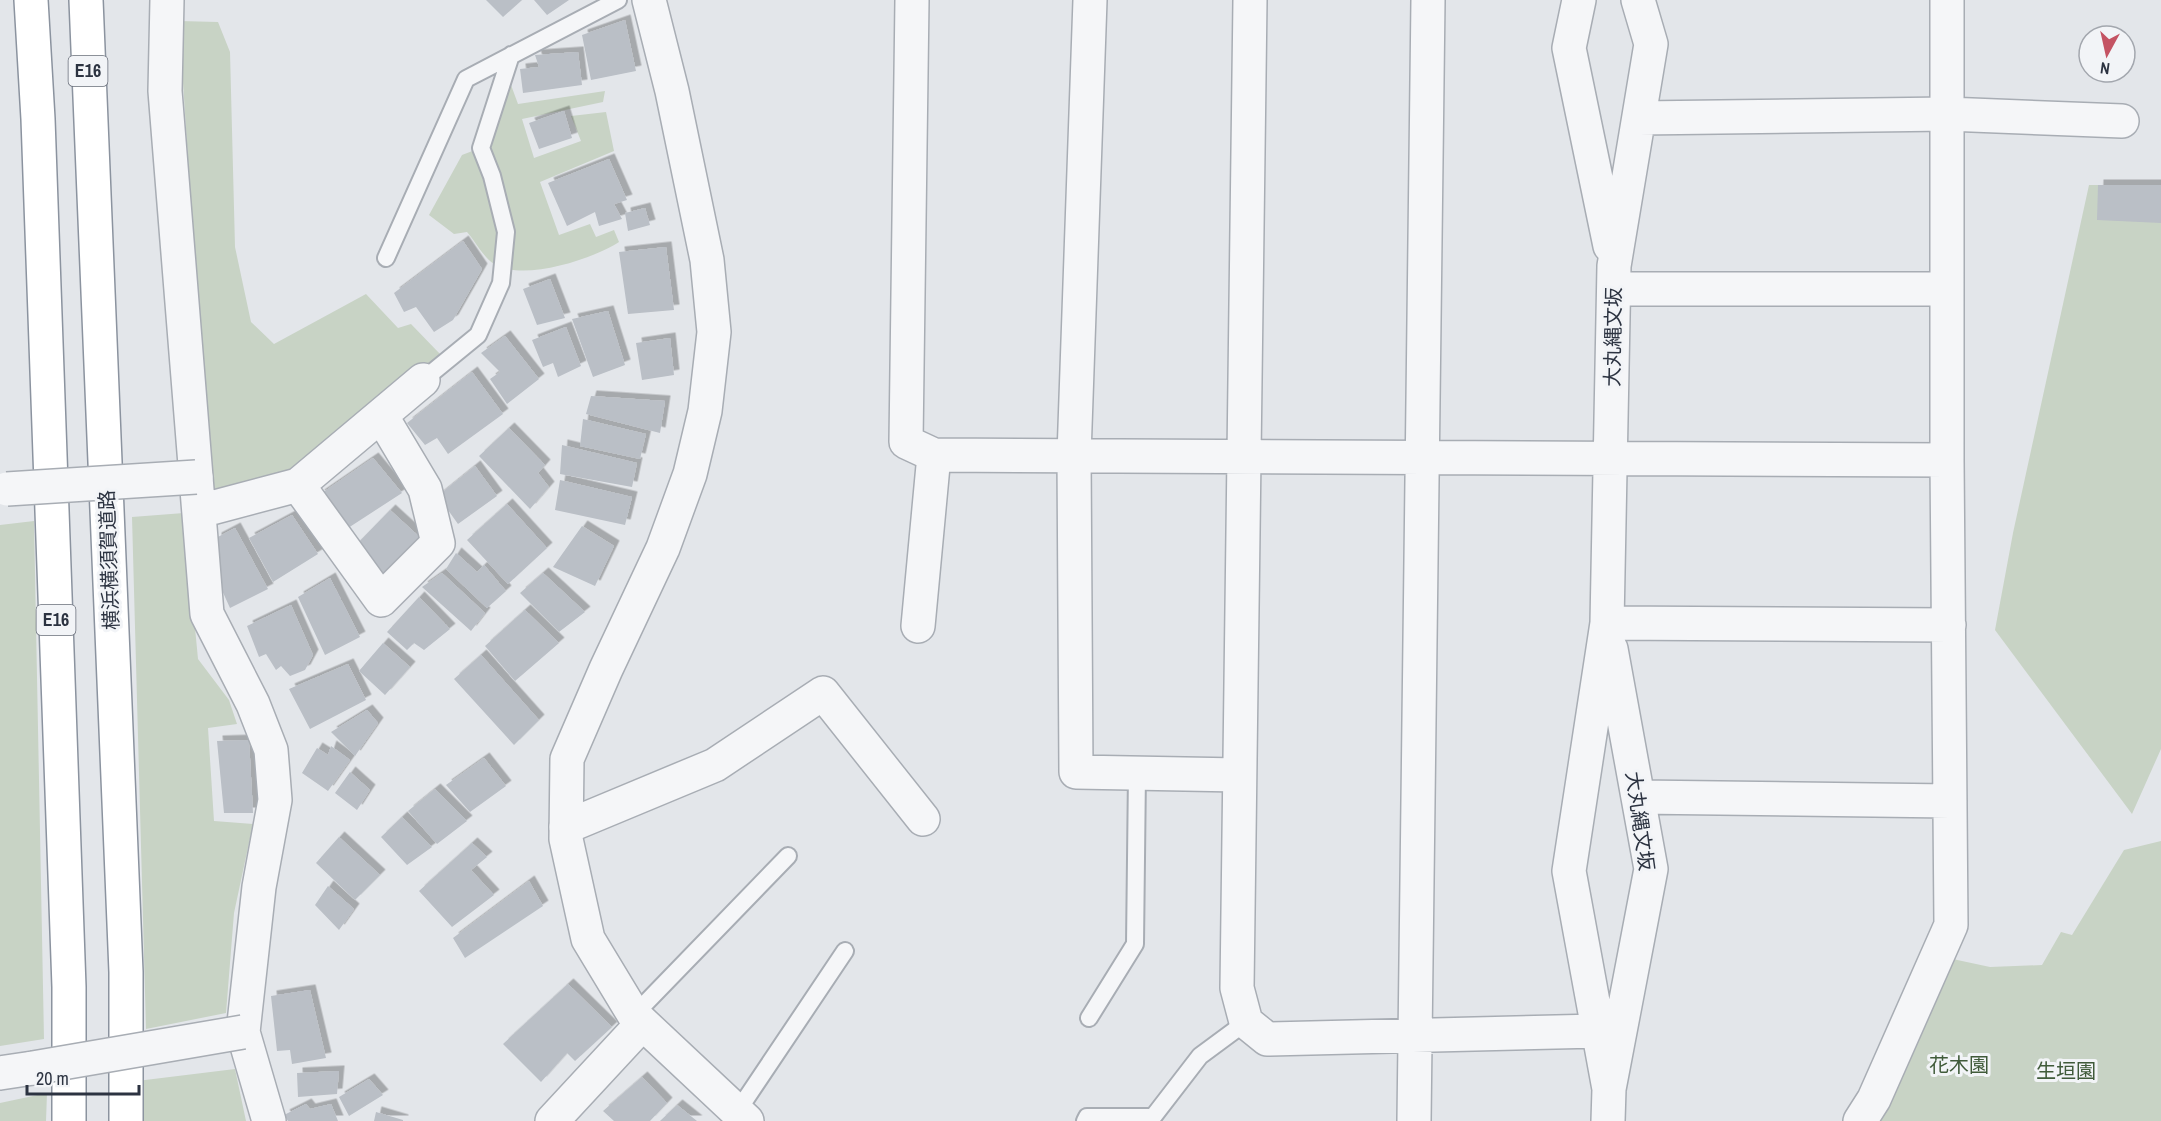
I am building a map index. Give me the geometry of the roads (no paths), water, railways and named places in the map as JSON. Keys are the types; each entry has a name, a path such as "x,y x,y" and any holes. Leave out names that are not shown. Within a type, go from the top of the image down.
{"highway":[{"name":"E16","path":"31,0 38,119 69,987 69,1121"},
{"name":"横浜横須賀道路","path":"86,0 126,972 126,1121"}],"street":[{"path":"167,0 165,91 207,614 253,704 271,750 274,780 275,800 260,887 243,1032 269,1121"},
{"path":"649,0 672,91 708,261 714,332 705,411 690,474 663,548 567,759 566,839 588,939 638,1020 733,1115"},
{"path":"912,0 906,442 934,455 1947,460"},
{"path":"1090,0 1074,455 1076,772 1239,775"},
{"path":"1250,0 1237,988 1246,1022 1267,1039 1598,1031"},
{"path":"1414,1121 1428,0"},
{"name":"大丸縄文坂","path":"1579,0 1569,48 1614,277"},
{"name":"大丸縄文坂","path":"1608,1105 1598,1031 1569,871 1607,624 1614,277 1651,44 1638,0"},
{"path":"1860,1121 1874,1099 1951,926 1947,460 1947,0"},
{"path":"1639,118 1947,114 2122,121"},
{"path":"1614,277 1947,289"},
{"path":"200,511 298,485 382,417 423,380"},
{"path":"298,485 381,600 438,543 425,489 382,417"},
{"path":"918,626 934,455"},
{"path":"4,489 196,477"},
{"path":"1607,624 1948,625"},
{"name":"大丸縄文坂","path":"1607,624 1651,869 1608,1105"},
{"path":"566,826 715,765 823,693 922,819"},
{"path":"1638,796 1950,801"},
{"path":"552,1121 638,1020"},
{"path":"0,1073 243,1032"}],"lane":[{"path":"386,258 466,79 618,0"},
{"path":"423,380 478,335 501,283 506,232 492,176 481,148 511,55"},
{"path":"1089,1018 1135,944 1137,773"},
{"path":"638,1020 788,856"},
{"path":"733,1115 845,951"},
{"path":"1084,1121 1087,1117 1153,1117 1200,1056 1246,1022"}],"park label":[{"name":"花木園","path":"1959,1065"},
{"name":"生垣園","path":"2066,1071"}]}
